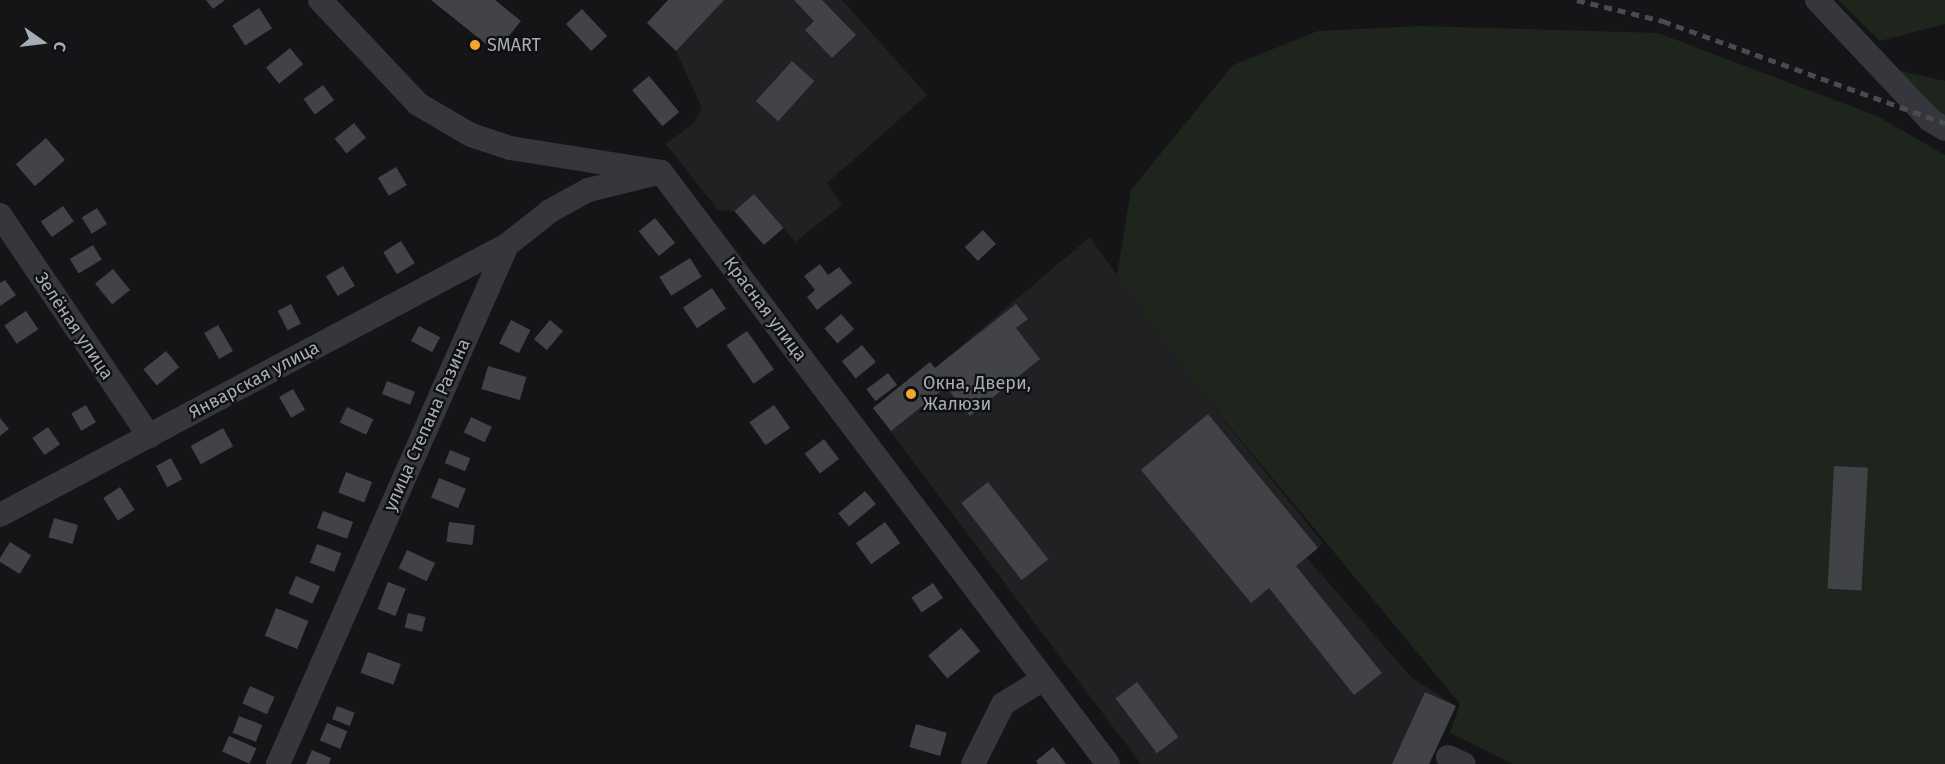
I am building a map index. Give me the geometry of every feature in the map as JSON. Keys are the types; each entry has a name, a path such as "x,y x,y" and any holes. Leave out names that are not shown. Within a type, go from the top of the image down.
{"street":[{"path":"320,0 418,104 471,135 510,148 661,172"},
{"path":"1817,0 1930,120 1945,129"},
{"name":"улица Степана Разина","path":"278,764 507,244 550,211 588,190 661,172"},
{"name":"Красная улица","path":"661,172 1042,680 1108,764"},
{"name":"Зелёная улица","path":"0,215 149,436"},
{"name":"Январская улица","path":"0,515 507,244"},
{"path":"973,764 1003,704 1042,680"}],"shaded area":[{"path":"668,0 842,0 927,95 827,183 842,205 795,242 754,194 734,211 718,210 666,144 694,123 702,108 676,51 647,23"},
{"path":"1838,0 1945,0 1945,24 1880,41"},
{"path":"1421,26 1658,33 1877,116 1945,155 1945,764 1513,764 1450,733 1460,704 1196,386 1117,275 1131,190 1233,65 1318,31"},
{"path":"1901,71 1945,81 1945,129 1890,73"},
{"path":"1090,237 1196,386 1323,543 1307,558 1412,678 1456,706 1429,764 1141,764 873,408 930,362 935,368"}],"building":[{"path":"206,0 225,0 213,9"},
{"path":"431,0 495,0 521,21 496,52"},
{"path":"668,0 724,0 676,51 647,23"},
{"path":"794,0 822,0 856,35 832,58 805,30 814,21"},
{"path":"259,8 272,28 245,46 232,25"},
{"path":"582,9 607,36 591,51 566,24"},
{"path":"290,48 303,64 279,84 266,68"},
{"path":"792,61 814,81 778,121 756,101"},
{"path":"649,76 679,112 662,126 632,90"},
{"path":"323,85 334,100 315,114 304,99"},
{"path":"354,123 366,138 347,153 335,139"},
{"path":"46,138 65,160 35,186 16,164"},
{"path":"396,167 407,185 389,196 378,178"},
{"path":"754,194 784,228 764,245 734,211"},
{"path":"63,206 74,222 52,237 41,221"},
{"path":"97,208 107,224 92,234 82,218"},
{"path":"655,218 675,243 659,256 639,231"},
{"path":"983,230 996,244 978,261 965,247"},
{"path":"401,241 415,263 397,274 383,252"},
{"path":"93,245 102,260 79,273 70,259"},
{"path":"690,258 702,277 671,296 659,277"},
{"path":"820,264 828,275 839,267 852,283 817,310 807,297 815,290 804,276"},
{"path":"343,266 355,286 338,296 326,276"},
{"path":"113,269 130,290 112,304 95,283"},
{"path":"5,280 16,295 0,306 0,283"},
{"path":"712,288 726,309 697,328 683,308"},
{"path":"291,304 301,324 288,330 278,311"},
{"path":"1016,304 1028,319 1016,328 1040,359 970,416 946,387 891,431 873,408 930,362 935,368"},
{"path":"26,311 38,329 17,344 4,326"},
{"path":"841,314 854,329 838,344 824,328"},
{"path":"511,320 531,330 519,353 499,343"},
{"path":"550,320 563,331 547,350 534,339"},
{"path":"218,325 233,351 219,359 204,333"},
{"path":"419,326 440,337 432,352 411,341"},
{"path":"747,331 774,370 753,384 727,345"},
{"path":"862,345 876,362 856,378 842,361"},
{"path":"166,351 179,367 157,386 143,369"},
{"path":"488,366 526,377 520,400 481,389"},
{"path":"888,373 897,385 875,401 866,389"},
{"path":"387,381 415,392 410,405 382,394"},
{"path":"293,389 305,410 291,418 279,397"},
{"path":"86,405 96,422 81,431 71,414"},
{"path":"774,405 790,428 765,445 749,422"},
{"path":"347,407 373,419 366,435 340,422"},
{"path":"1208,414 1318,548 1296,566 1382,673 1354,695 1269,588 1251,603 1141,470"},
{"path":"471,417 492,427 485,442 464,432"},
{"path":"0,418 9,429 0,436"},
{"path":"48,427 60,444 44,455 32,438"},
{"path":"223,428 233,446 201,464 191,446"},
{"path":"824,439 839,459 820,473 805,453"},
{"path":"450,450 470,458 465,471 445,463"},
{"path":"171,458 182,479 167,487 156,466"},
{"path":"1834,466 1868,468 1862,591 1828,589"},
{"path":"346,472 372,482 364,503 338,493"},
{"path":"439,478 466,489 458,508 431,497"},
{"path":"988,482 1048,559 1022,580 961,503"},
{"path":"120,487 135,510 118,521 103,498"},
{"path":"865,491 876,504 849,527 838,513"},
{"path":"323,511 353,522 347,539 317,528"},
{"path":"54,518 78,525 73,544 48,537"},
{"path":"449,522 475,525 472,545 447,542"},
{"path":"885,522 900,543 871,564 856,543"},
{"path":"10,542 31,555 20,574 0,562"},
{"path":"317,544 341,553 334,572 310,563"},
{"path":"407,550 435,563 427,581 399,568"},
{"path":"296,576 320,586 313,604 289,593"},
{"path":"388,582 406,589 395,616 378,609"},
{"path":"933,583 943,598 922,612 911,598"},
{"path":"276,608 308,621 297,649 265,636"},
{"path":"408,613 426,617 422,632 405,628"},
{"path":"961,628 980,651 947,679 928,656"},
{"path":"368,652 401,664 393,685 360,673"},
{"path":"1137,682 1179,737 1157,753 1115,698"},
{"path":"250,686 275,697 267,714 242,703"},
{"path":"1425,692 1456,706 1429,764 1392,764"},
{"path":"337,706 355,713 350,726 332,719"},
{"path":"239,716 262,725 256,742 233,733"},
{"path":"327,723 347,731 340,749 320,741"},
{"path":"916,724 947,733 940,756 909,747"},
{"path":"229,736 256,748 249,764 222,752"},
{"path":"1053,747 1066,764 1038,764 1036,761"},
{"path":"312,750 331,758 329,764 306,764"}],"railway":[{"path":"1577,0 1663,21 1945,123"}],"place":[{"name":"SMART","path":"475,45"},
{"name":"Окна, Двери, Жалюзи","path":"911,394"}]}
